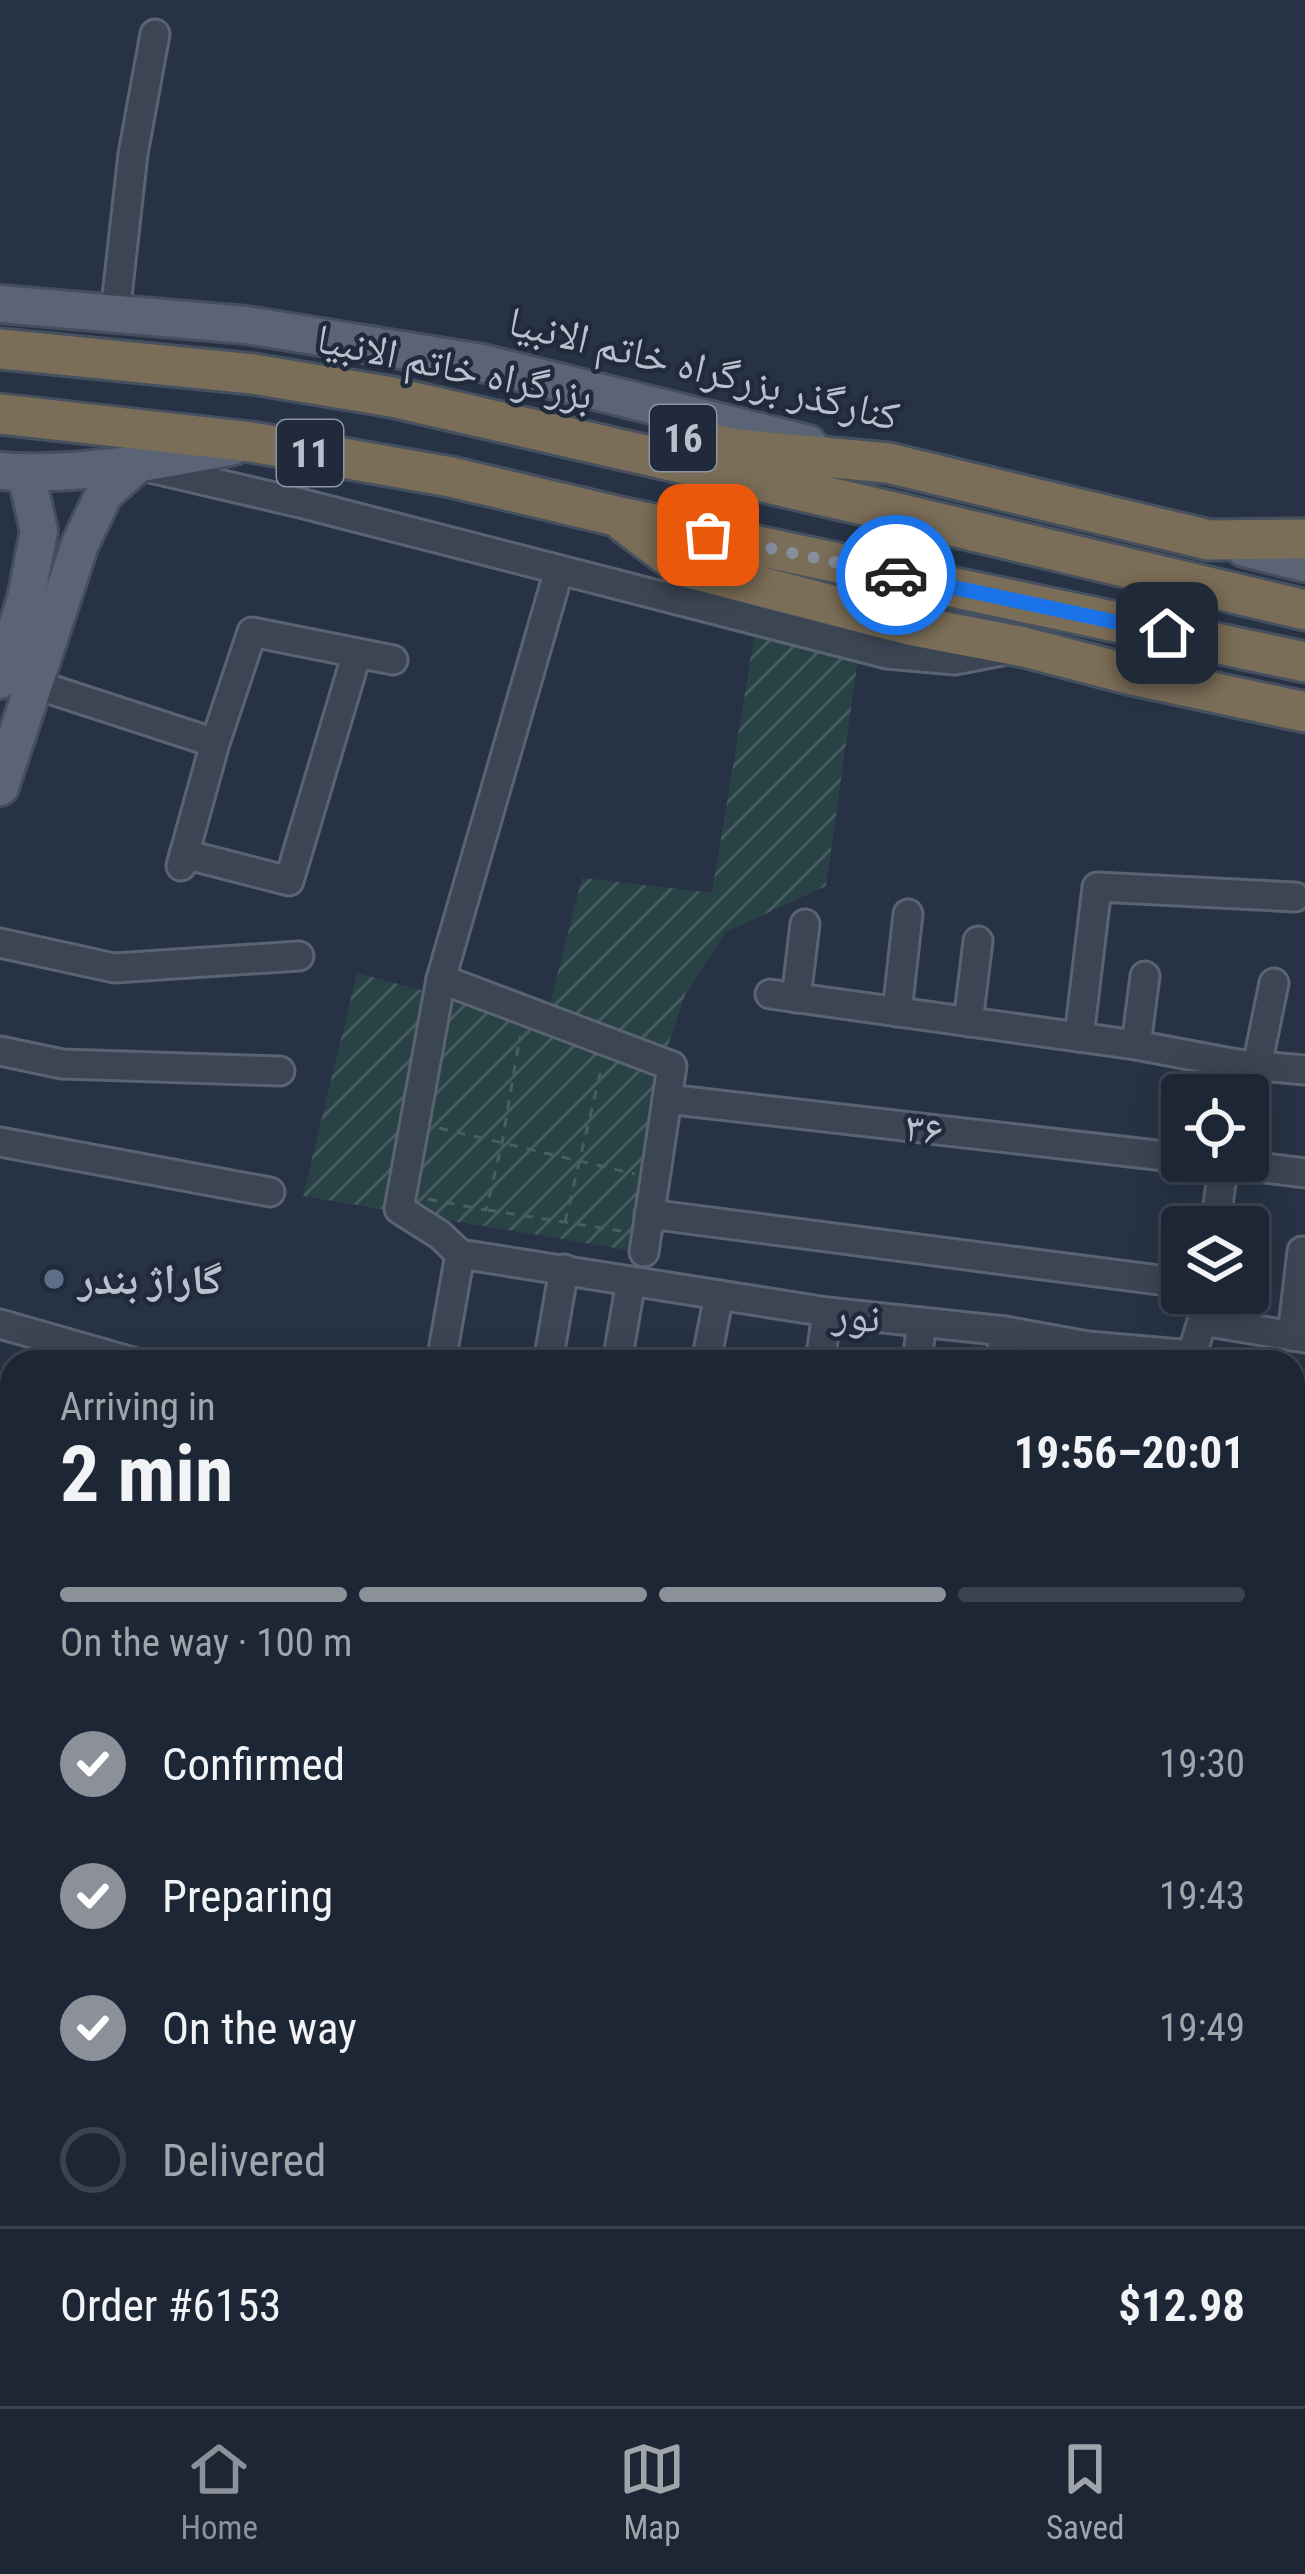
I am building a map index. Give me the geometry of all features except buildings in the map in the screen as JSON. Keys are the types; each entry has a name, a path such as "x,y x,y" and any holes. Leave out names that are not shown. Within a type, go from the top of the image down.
{"highway":[{"name":"بزرگراه خاتم الانبیا","path":"0,346 253,374 392,398 1305,610"},
{"name":"11","path":"0,414 251,442 451,477 1305,662"},
{"name":"16","path":"479,419 590,418 737,449 888,463"},
{"name":"کنارگذر بزرگراه خاتم الانبیا","path":"888,463 1209,540"},
{"path":"616,516 682,566 908,626 1024,647 1294,713"},
{"path":"1209,540 1305,539"}],"main road":[{"name":"کنارگذر بزرگراه خاتم الانبیا","path":"0,304 246,325 482,363 888,463"},
{"path":"34,628 26,598 39,531 13,472 136,465 251,442"},
{"path":"0,787 17,682 34,628 104,494 136,465"},
{"name":"کنارگذر بزرگراه خاتم الانبیا","path":"1209,540 1305,563"}],"street":[{"path":"115,314 133,154 155,34"},
{"path":"136,465 887,655 955,660 1024,647"},
{"path":"443,1350 460,1255 440,1235 399,1210 401,1194 441,979 559,570"},
{"path":"357,653 289,881 183,860 214,743 253,632 393,660"},
{"path":"17,682 214,743"},
{"path":"1078,1037 1097,887 1295,897"},
{"path":"897,1012 908,914"},
{"path":"805,924 783,996 1305,1070"},
{"path":"968,1022 978,941"},
{"path":"0,943 114,968 299,956"},
{"path":"1136,1045 1145,976"},
{"path":"441,979 672,1066 646,1234 1161,1280"},
{"path":"1243,1074 1274,983"},
{"path":"0,1051 62,1064 280,1071"},
{"name":"۳۶","path":"667,1099 1161,1156"},
{"path":"0,1142 270,1192"},
{"path":"1269,1168 1305,1173"},
{"path":"1226,1314 1299,1337 1302,1251"},
{"name":"نور","path":"460,1255 827,1312 1005,1331 1072,1350"},
{"path":"550,1350 564,1269"},
{"path":"619,1350 631,1282"},
{"path":"708,1350 719,1295"},
{"path":"822,1350 827,1312"},
{"name":"نور","path":"1193,1350 1202,1314"},
{"path":"918,1350 922,1322"},
{"path":"0,1324 91,1350"},
{"path":"1002,1350 1005,1331"}],"path":[{"path":"486,1210 525,1011"},
{"path":"566,1222 608,1042"},
{"path":"414,1122 654,1178"},
{"path":"401,1194 646,1234"}],"green space":[{"path":"756,626 859,651 826,886 726,932 685,995 665,1055 634,1251 303,1196 357,973 545,1023 582,878 712,893"}],"way so far":[{"path":"708,535 896,575"}],"place":[{"name":"گاراژ بندر","path":"54,1279"}],"route":[{"path":"896,575 1167,633"}]}
